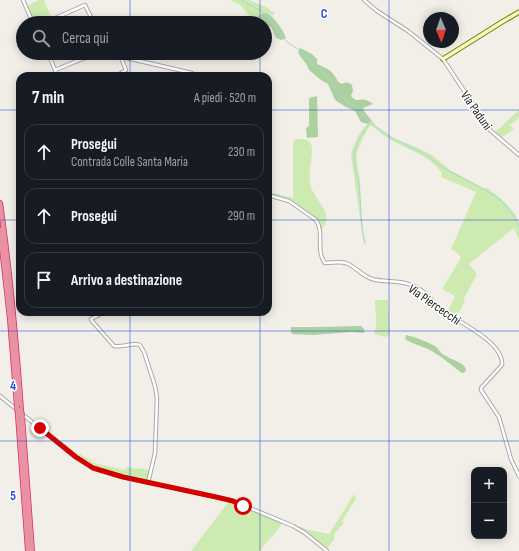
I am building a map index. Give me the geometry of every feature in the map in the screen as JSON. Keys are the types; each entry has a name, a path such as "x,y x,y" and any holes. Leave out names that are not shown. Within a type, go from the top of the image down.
{"highway":[{"path":"0,203 11,291 19,408"},
{"path":"0,230 20,416 32,551"},
{"path":"20,416 28,551"}],"street":[{"path":"23,0 30,16"},
{"name":"Via Paduni","path":"364,0 377,11 408,30 443,59 490,130 519,154"},
{"path":"60,16 85,5 90,16"},
{"path":"443,59 519,12"},
{"path":"51,60 55,70 81,60"},
{"path":"122,60 126,70 123,72"},
{"path":"134,60 188,72"},
{"name":"Via Piercecchi","path":"272,196 289,201 316,220 319,224 321,251 325,263 342,262 346,263 364,276 372,279 411,284 428,297 440,309 479,333 491,343 501,357 502,365 481,388 481,390 500,417 511,459 519,476"},
{"path":"96,316 91,318 92,321 114,346 119,347 136,344 140,346 144,352 155,386 157,398 155,453 148,483"},
{"path":"0,396 76,457 93,468 148,483 233,501 293,526 305,533 327,551"}],"green space":[{"path":"39,0 46,0 44,1 51,16 31,16 27,6"},
{"path":"230,0 249,0 266,7 275,13 272,16 269,14 261,14 258,16 250,16 240,5"},
{"path":"266,13 271,16 258,16"},
{"path":"272,17 283,31 286,38 281,40 276,38 272,29"},
{"path":"300,48 312,54 317,59 317,64 331,71 339,82 342,84 348,83 352,85 353,91 351,96 353,98 357,100 366,100 373,104 363,108 372,121 367,124 361,122 355,111 335,100 328,84 309,70 298,52"},
{"path":"317,96 318,137 307,138 306,128 309,126 309,98"},
{"path":"519,110 519,118 510,125 514,129 501,138 494,133"},
{"path":"372,121 377,127 396,139 432,155 450,170 484,188 488,188 506,204 517,219 519,224 519,240 514,228 469,264 477,274 463,300 465,301 456,318 447,313 455,296 442,289 461,258 459,254 451,249 476,192 441,177 442,173 427,159 392,140 371,125 361,143 357,157 365,245 351,155 358,136 364,127"},
{"path":"297,139 307,140 311,144 312,153 309,176 311,187 326,214 325,224 321,230 320,224 290,201 272,195 273,193 293,198 293,143"},
{"path":"375,300 388,300 390,334 386,337 374,334 376,322"},
{"path":"361,326 364,329 364,333 350,332 313,335 292,334 291,331 291,327"},
{"path":"406,335 420,339 435,346 442,354 463,365 466,369 465,372 462,373 432,351 408,341 405,339"},
{"path":"80,454 95,463 125,470 127,467 150,470 148,482 122,476 95,467 78,456"},
{"path":"354,494 356,499 342,521 344,522 342,526 334,535 334,539 326,550 299,528 300,526 305,529 329,534"},
{"path":"229,501 283,523 260,551 191,551"}],"waterway":[{"path":"241,0 261,11 267,16"},
{"path":"272,22 287,42 301,51 311,63 328,77 343,98 361,110 365,117 375,126 392,138 425,154 445,169 499,199 515,217 519,226"},
{"path":"365,243 361,221 359,184 354,163 354,154 359,139 370,123"}],"route":[{"path":"40,428 76,457 93,468 123,477 233,501 243,506"}]}
